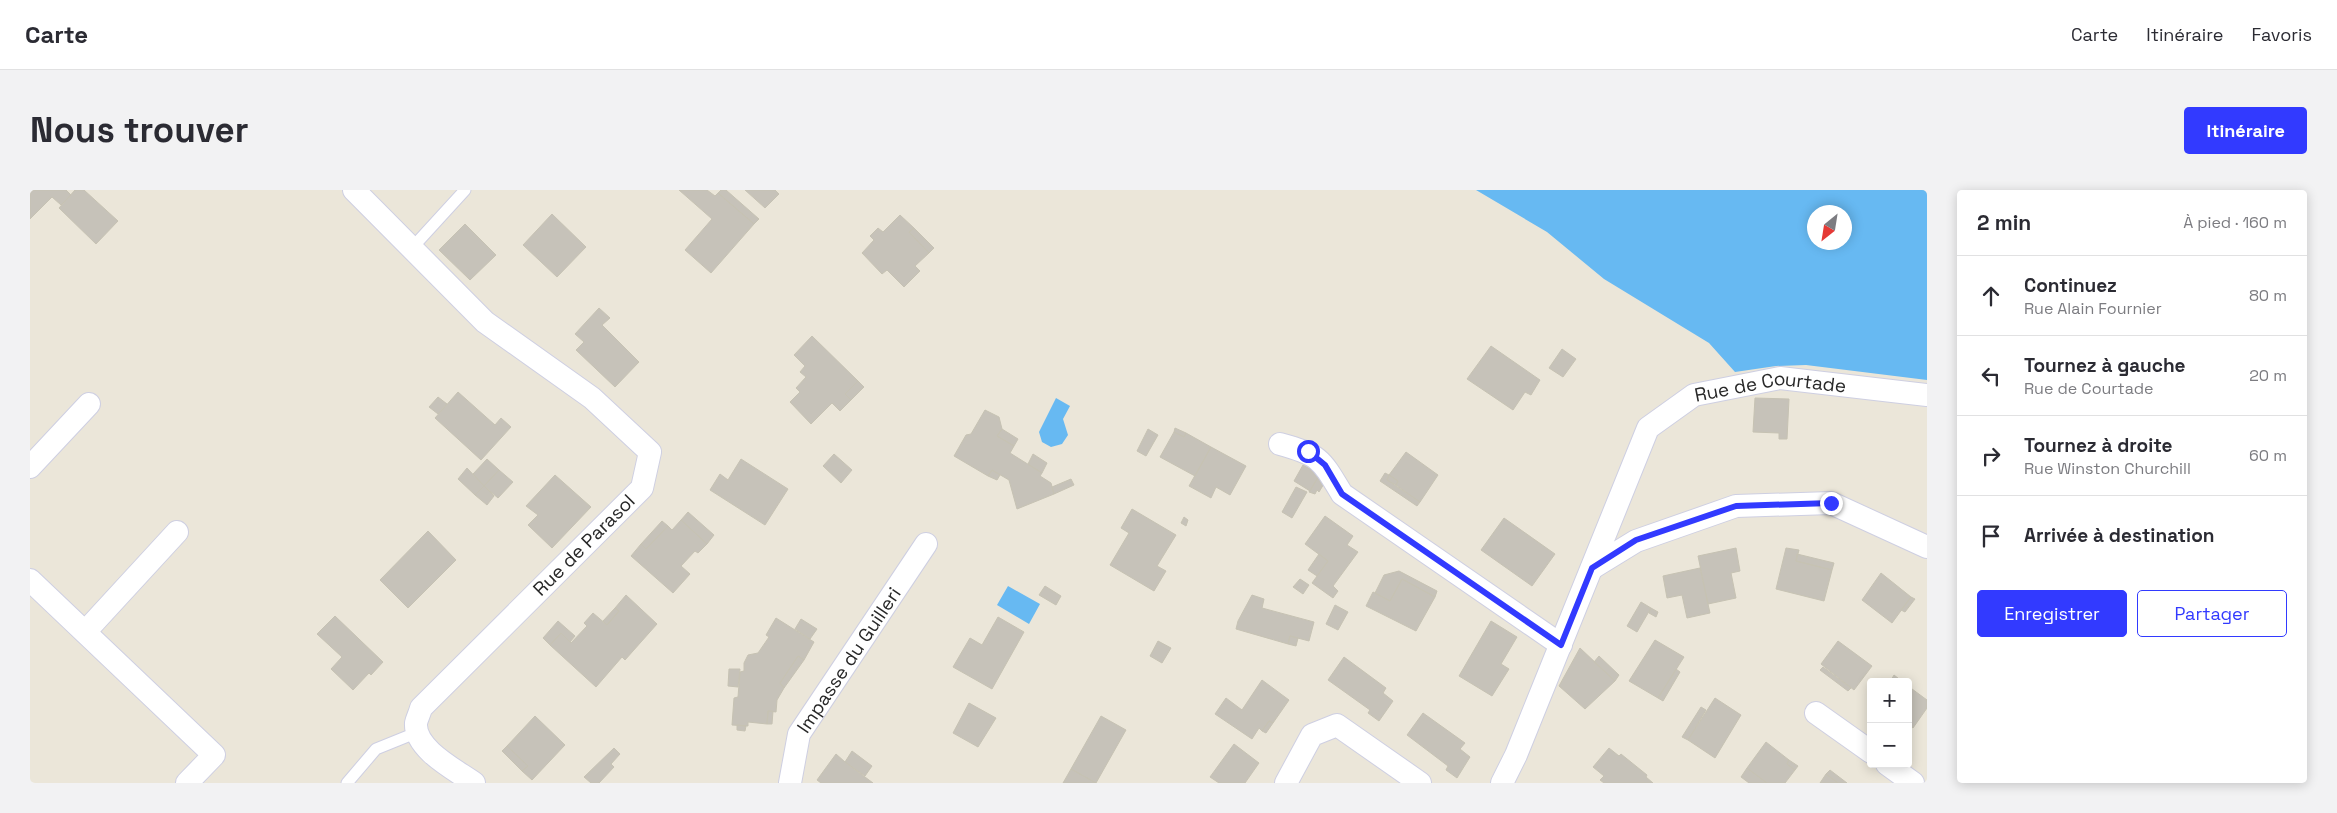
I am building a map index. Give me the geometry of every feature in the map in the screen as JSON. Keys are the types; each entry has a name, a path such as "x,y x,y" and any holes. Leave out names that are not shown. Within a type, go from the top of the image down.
{"street":[{"name":"Rue de Parasol","path":"354,190 485,322 592,398 650,452 642,488 428,700 421,708 416,724 418,732"},
{"name":"Rue de Courtade","path":"1502,783 1561,645 1648,428 1694,394 1780,378 1927,395"},
{"path":"30,467 89,404"},
{"path":"1280,444 1308,451 1325,465 1342,494 1561,645"},
{"path":"1592,568 1636,540 1736,506 1831,503 1927,547"},
{"path":"85,632 177,532"},
{"name":"Impasse du Guilleri","path":"790,783 799,734 926,544"},
{"path":"30,580 214,755 187,783"},
{"path":"1816,713 1867,749"},
{"path":"1286,783 1312,735 1338,725 1420,783"},
{"path":"418,732 421,742 435,756 474,783"},
{"path":"1892,768 1913,783"}],"lane":[{"path":"412,248 466,190"},
{"path":"347,783 376,749 418,732"}],"water":[{"path":"1476,190 1927,190 1927,380 1806,365 1776,366 1735,372 1709,343 1604,279 1547,232"},
{"path":"1056,398 1070,406 1063,419 1068,435 1062,444 1051,447 1042,442 1039,432"},
{"path":"1008,586 1040,604 1029,624 997,605"}],"building":[{"path":"30,190 66,190 71,195 61,205 52,197 30,219"},
{"path":"75,190 84,190 118,221 96,244 59,208"},
{"path":"679,190 707,190 715,196 718,193 754,224 711,273 685,250 712,219"},
{"path":"721,190 726,190 759,219 754,224 718,193"},
{"path":"745,190 775,190 779,194 765,208"},
{"path":"552,214 586,247 557,277 523,245"},
{"path":"900,215 914,228 909,232 929,253 915,266 920,271 904,287 887,270 882,274 862,253 874,240 870,236 878,228 883,232"},
{"path":"465,224 496,255 470,280 439,250"},
{"path":"914,228 934,248 929,253 909,232"},
{"path":"599,308 610,318 602,325 639,362 615,387 576,350 584,342 575,334"},
{"path":"812,336 858,381 845,394 851,400 840,411 832,403 811,424 790,402 800,392 796,388 806,377 800,372 805,366 794,355"},
{"path":"1491,346 1540,380 1531,395 1525,392 1513,410 1467,379"},
{"path":"1562,349 1576,359 1563,377 1549,368"},
{"path":"858,381 864,387 851,400 845,394"},
{"path":"458,392 495,425 501,418 511,427 481,460 435,418"},
{"path":"438,397 447,404 438,414 429,407"},
{"path":"1755,398 1789,399 1787,439 1779,439 1779,433 1753,432"},
{"path":"985,410 999,417 1002,429 997,436 1014,446 1010,453 1042,473 1040,476 1051,483 1054,494 1017,509 1009,480 992,470 988,476 954,456 966,435 971,434"},
{"path":"1175,428 1186,433 1184,437 1174,432"},
{"path":"1002,429 1018,439 1014,446 997,436"},
{"path":"1148,429 1158,435 1146,456 1137,451"},
{"path":"1174,432 1184,437 1186,433 1211,447 1195,476 1160,457"},
{"path":"1211,447 1246,466 1230,495 1216,487 1211,498 1189,486"},
{"path":"1406,452 1438,475 1420,502 1396,485 1398,481 1389,475"},
{"path":"834,454 852,470 841,483 823,466"},
{"path":"1033,454 1047,463 1042,473 1028,464"},
{"path":"487,459 499,470 484,486 473,474"},
{"path":"741,459 788,489 765,525 710,490 720,474 728,480"},
{"path":"1303,465 1320,474 1310,491 1294,481"},
{"path":"467,468 484,486 475,495 458,479"},
{"path":"499,470 513,482 498,498 484,486"},
{"path":"992,470 1000,475 997,480 988,476"},
{"path":"1385,473 1389,475 1387,480 1420,502 1417,506 1380,481"},
{"path":"1320,474 1325,482 1319,492 1317,490 1315,494 1309,492"},
{"path":"555,475 591,507 552,548 528,525 538,515 526,506"},
{"path":"1389,475 1398,481 1396,485 1387,480"},
{"path":"1071,479 1074,485 1054,494 1052,487"},
{"path":"484,486 494,496 487,505 475,495"},
{"path":"1296,487 1307,492 1292,518 1282,512"},
{"path":"1132,509 1176,535 1157,566 1166,571 1154,591 1110,565 1129,533 1121,528"},
{"path":"688,512 714,535 707,544 681,520"},
{"path":"1325,516 1353,536 1347,545 1358,552 1333,586 1338,591 1333,598 1312,583 1328,561 1305,544"},
{"path":"1184,517 1188,520 1186,526 1181,523"},
{"path":"1504,518 1555,554 1532,586 1481,550"},
{"path":"681,520 707,544 698,553 695,551 681,566 690,574 673,593 631,556 641,544 646,549 668,526 672,530"},
{"path":"662,521 668,526 646,549 641,544"},
{"path":"428,531 456,560 408,608 380,580"},
{"path":"1736,548 1740,571 1731,573 1736,598 1708,604 1698,556"},
{"path":"1786,548 1799,550 1796,561 1832,570 1824,601 1776,589"},
{"path":"1319,554 1328,561 1317,576 1308,570"},
{"path":"1797,554 1834,563 1832,570 1796,561"},
{"path":"1700,568 1710,613 1687,618 1682,595 1667,598 1663,576"},
{"path":"1399,571 1437,591 1435,597 1402,579 1390,601 1375,593 1384,575"},
{"path":"1881,573 1911,597 1892,623 1862,600"},
{"path":"1300,579 1309,585 1303,594 1293,587"},
{"path":"1402,579 1435,597 1416,631 1366,606 1373,592 1390,601"},
{"path":"1045,586 1061,596 1056,605 1039,595"},
{"path":"626,595 657,624 625,660 622,657 596,687 550,645 561,633 571,643 587,626 584,623 593,613 607,625 619,611 615,608"},
{"path":"1252,595 1264,599 1262,608 1314,622 1309,641 1290,636 1288,644 1236,629 1238,621"},
{"path":"1911,597 1915,599 1905,612 1901,610"},
{"path":"1641,602 1651,608 1637,632 1627,626"},
{"path":"1335,605 1348,612 1338,630 1326,624"},
{"path":"615,608 619,611 607,625 603,621"},
{"path":"1651,608 1658,612 1656,617 1649,613"},
{"path":"335,616 383,662 371,675 369,673 353,690 331,669 342,657 317,634"},
{"path":"998,617 1024,632 992,689 953,667 970,638 982,645"},
{"path":"776,618 814,642 804,660 798,656 780,683 784,688 777,700 776,712 768,711 767,724 748,722 748,726 732,725 734,698 738,697 740,672 744,671 744,663 748,655 758,653 769,637 766,635"},
{"path":"801,619 817,629 810,639 795,629"},
{"path":"558,621 575,636 570,642 561,633 550,645 543,638"},
{"path":"1491,621 1517,637 1501,664 1509,669 1492,696 1459,676"},
{"path":"1290,636 1298,638 1296,646 1288,644"},
{"path":"1655,640 1684,657 1658,698 1629,681"},
{"path":"1158,641 1171,648 1162,663 1150,656"},
{"path":"1838,641 1872,666 1854,690 1821,664"},
{"path":"1580,648 1615,681 1585,709 1559,686"},
{"path":"798,656 804,660 784,688 780,683"},
{"path":"1599,656 1619,675 1615,681 1594,662"},
{"path":"1344,657 1386,688 1383,693 1393,701 1379,721 1368,713 1370,710 1328,680"},
{"path":"1823,667 1851,688 1848,691 1820,670"},
{"path":"729,669 740,669 738,687 728,686"},
{"path":"1676,669 1680,672 1663,701 1658,698"},
{"path":"1262,680 1289,700 1273,723 1269,721 1262,731 1259,728 1252,739 1215,714 1226,698 1242,710"},
{"path":"1912,689 1927,700 1927,708 1913,728"},
{"path":"1715,698 1741,715 1715,758 1688,740"},
{"path":"969,703 996,718 978,747 953,733"},
{"path":"1701,707 1706,710 1688,740 1682,737"},
{"path":"768,711 773,711 772,724 767,724"},
{"path":"1423,713 1465,743 1460,749 1470,757 1457,778 1446,770 1448,766 1407,735"},
{"path":"535,716 565,745 532,780 522,771 528,766 507,746"},
{"path":"1101,716 1126,730 1096,783 1071,769"},
{"path":"1269,721 1273,723 1266,733 1262,731"},
{"path":"737,725 746,726 745,731 737,730"},
{"path":"1766,742 1789,760 1787,764 1795,770 1785,783 1767,783 1747,768"},
{"path":"1234,744 1259,763 1245,783 1219,783 1210,777"},
{"path":"507,746 528,766 522,771 502,751"},
{"path":"614,748 620,754 611,764 614,767 599,783 591,783 584,777"},
{"path":"1609,748 1619,756 1621,754 1647,775 1646,777 1653,783 1604,783 1600,780 1604,776 1593,767"},
{"path":"852,751 872,766 865,776 845,762"},
{"path":"836,754 873,783 821,783 817,780"},
{"path":"1789,760 1798,766 1795,770 1787,764"},
{"path":"1747,768 1767,783 1749,783 1741,777"},
{"path":"1071,769 1096,783 1063,783"},
{"path":"1830,770 1847,783 1838,783 1826,774"},
{"path":"1826,774 1838,783 1820,783"}],"route":[{"path":"1308,451 1325,465 1342,494 1561,645 1592,568 1636,540 1736,506 1831,503"}]}
